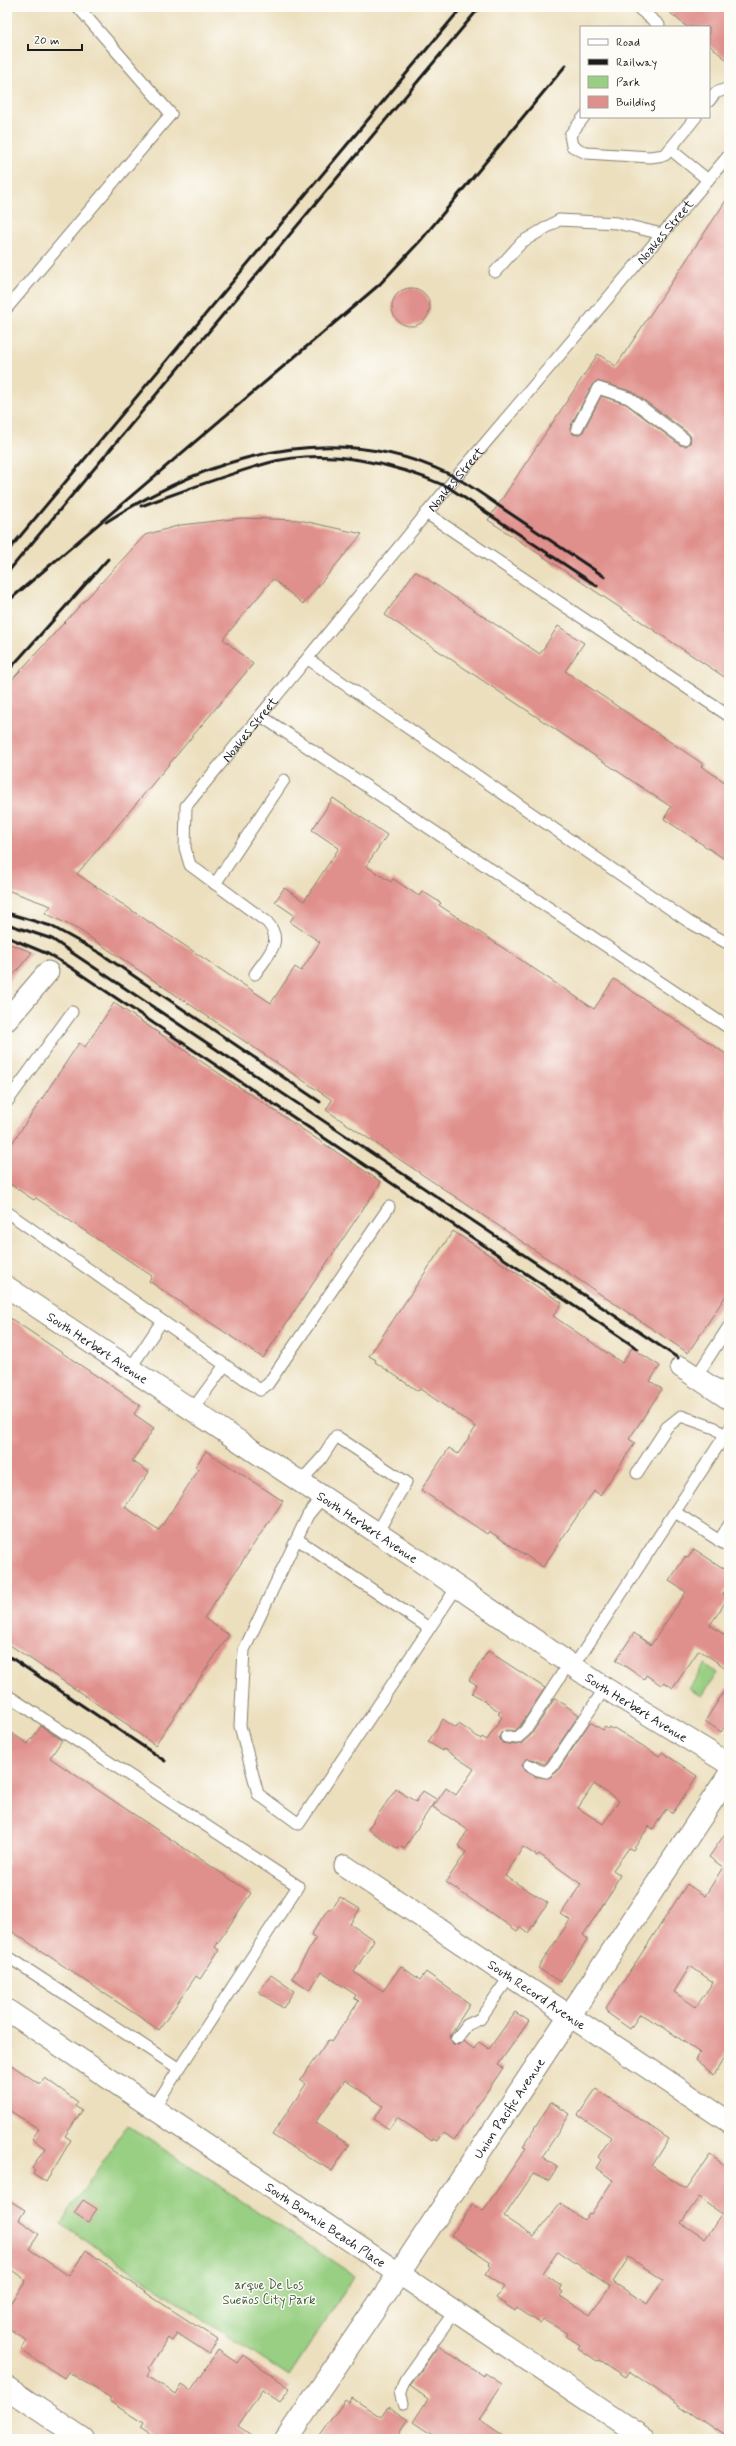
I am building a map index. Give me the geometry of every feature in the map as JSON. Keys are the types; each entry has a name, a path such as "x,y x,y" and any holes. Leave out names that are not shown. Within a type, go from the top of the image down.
{"street":[{"path":"7,1020 48,972"},
{"name":"South Herbert Avenue","path":"7,1287 457,1587 605,1688 729,1764"},
{"path":"688,1372 729,1399"},
{"name":"Union Pacific Avenue","path":"286,2439 398,2275 568,2015 729,1775"},
{"name":"South Record Avenue","path":"346,1866 729,2122"},
{"name":"South Bonnie Beach Place","path":"7,2010 398,2275 643,2438"},
{"path":"7,2388 84,2439"}],"lane":[{"path":"7,308 170,114 78,7"},
{"path":"637,7 658,26"},
{"path":"710,100 715,93 729,88"},
{"path":"583,118 570,135 572,146 586,153 650,157 665,155 695,118"},
{"path":"670,149 708,180"},
{"name":"Noakes Street","path":"215,884 190,865 185,848 186,806 308,659 426,513 729,155"},
{"path":"495,272 522,242 559,220 617,223 662,234"},
{"path":"577,428 598,388 629,398 684,439"},
{"path":"426,513 729,716"},
{"path":"308,659 688,922 729,944"},
{"path":"261,716 729,1028"},
{"path":"255,974 275,944 274,930 267,922 215,884 284,780"},
{"path":"7,1102 72,1012"},
{"path":"7,1212 260,1390 268,1384 389,1207"},
{"path":"130,1369 162,1321"},
{"path":"688,1372 729,1326"},
{"path":"192,1410 225,1365"},
{"path":"506,1737 517,1738 525,1731 572,1665 728,1435 715,1428 681,1416 667,1427 637,1473"},
{"path":"300,1482 321,1459 336,1436 406,1482 376,1533"},
{"path":"322,1497 308,1516 244,1650 240,1726 258,1794 299,1824 457,1587"},
{"path":"675,1512 729,1547"},
{"path":"719,1540 729,1525"},
{"path":"297,1540 429,1628"},
{"path":"529,1765 546,1772 552,1767 605,1688"},
{"path":"7,1695 298,1886 178,2068 153,2109"},
{"path":"7,1956 178,2068"},
{"path":"457,2038 468,2025 480,2019 510,1976"},
{"path":"403,2403 400,2392 405,2381 454,2312"}],"green space":[{"path":"705,1664 717,1673 702,1696 689,1689"},
{"name":"arque De Los Sueños City Park","path":"127,2125 355,2276 289,2376 61,2224"}],"building":[{"path":"663,7 729,7 729,62 710,46 710,26 686,26"},
{"path":"729,196 729,680 488,520 598,354 616,366","holes":["597,381 633,392 688,433 691,437 690,443 686,446 680,445 626,404 601,396 583,432 578,435 573,434 570,429 571,425 592,385"]},
{"path":"411,288 421,291 427,297 430,307 427,317 421,323 411,326 401,323 395,317 392,307 395,297 401,291"},
{"path":"241,518 299,520 362,534 303,604 273,579 223,639 253,664 77,874 271,1003 295,967 301,971 320,942 290,922 294,915 275,902 284,888 304,901 339,848 312,830 333,798 387,835 366,866 391,882 393,879 419,896 422,891 441,903 439,905 594,1009 614,979 729,1056 729,1291 688,1353 326,1110 332,1100 79,930 45,913 51,906 7,890 7,685 145,535 181,525"},
{"path":"415,571 540,654 558,626 584,643 565,671 703,764 701,766 729,785 729,862 664,819 671,807 385,615"},
{"path":"7,943 32,952 7,983"},
{"path":"114,1003 381,1182 263,1358 149,1281 152,1276 36,1198 34,1200 7,1182 7,1151 79,1043 85,1047"},
{"path":"453,1231 562,1303 553,1316 622,1363 632,1348 660,1366 650,1381 662,1389 629,1439 635,1443 600,1495 594,1491 543,1567 489,1531 487,1534 421,1490 449,1448 458,1454 476,1427 420,1389 418,1391 375,1362 376,1360 369,1356"},
{"path":"7,1316 140,1405 134,1414 154,1428 132,1461 149,1472 125,1507 159,1530 199,1469 195,1467 206,1451 283,1501 204,1618 229,1635 155,1745 130,1728 131,1727 7,1643"},
{"path":"694,1549 729,1572 729,1585 723,1594 729,1597 710,1625 729,1638 729,1670 699,1650 673,1688 664,1682 661,1685 646,1675 644,1679 616,1660 634,1633 651,1645 686,1592 669,1581 685,1557 688,1558"},
{"path":"488,1651 545,1688 520,1726 515,1731 506,1730 501,1733 499,1737 502,1743 516,1745 522,1743 531,1735 555,1698 579,1715 547,1762 544,1764 532,1759 526,1759 522,1765 526,1771 536,1777 550,1777 558,1771 590,1722 603,1730 605,1727 608,1729 609,1727 612,1729 614,1728 659,1756 662,1752 697,1776 673,1813 666,1809 653,1829 649,1826 633,1850 629,1848 613,1870 620,1875 614,1886 615,1887 583,1935 588,1939 560,1982 538,1968 570,1920 561,1914 581,1884 539,1854 537,1856 523,1847 505,1876 548,1903 528,1933 520,1927 517,1931 446,1882 466,1852 459,1847 459,1844 468,1830 433,1807 446,1788 456,1795 474,1769 444,1749 443,1751 428,1742 443,1719 456,1728 459,1724 481,1739 482,1737 487,1740 502,1717 498,1714 500,1712 472,1693 477,1685 469,1680","holes":["594,1784 619,1801 603,1824 578,1808"]},
{"path":"729,1684 729,1720 721,1732 705,1721"},
{"path":"41,1726 62,1740 50,1758 251,1893 215,1947 219,1950 200,1979 196,1976 159,2030 7,1928 7,1730 28,1744"},
{"path":"396,1789 416,1802 423,1791 436,1799 404,1849 399,1846 398,1849 368,1829"},
{"path":"729,1828 729,2049 714,2075 696,2060 700,2053 663,2027 640,2014 630,2029 609,2014 606,2008 687,1884 705,1896 723,1867 709,1857","holes":["690,1966 713,1982 696,2007 674,1992"]},
{"path":"340,1897 360,1909 350,1924 374,1940 354,1972 383,1991 401,1966 420,1980 426,1972 470,2004 452,2032 450,2037 453,2044 459,2045 463,2041 474,2049 479,2042 489,2049 515,2012 529,2021 498,2065 503,2068 454,2140 443,2132 437,2141 433,2139 432,2141 397,2117 389,2129 374,2119 383,2106 345,2080 315,2123 349,2145 332,2171 272,2135 306,2084 300,2080 328,2040 331,2042 359,2001 354,1998 356,1995 321,1972 310,1990 292,1978 316,1938 311,1935 328,1909 332,1909"},
{"path":"271,1975 294,1991 283,2008 259,1992"},
{"path":"7,2062 38,2083 41,2083 45,2078 78,2102 75,2106 82,2111 65,2136 71,2140 46,2182 33,2173 35,2170 32,2168 45,2148 32,2139 39,2129 7,2109"},
{"path":"596,2089 669,2139 652,2166 684,2188 687,2188 710,2155 729,2168 729,2439 629,2371 625,2377 599,2360 597,2361 578,2348 580,2345 566,2336 568,2334 543,2319 540,2323 517,2308 515,2311 496,2298 504,2287 485,2275 490,2267 488,2265 491,2262 451,2235 473,2204 483,2211 526,2148 523,2147 551,2102 570,2114 542,2157 558,2167 549,2181 533,2174 504,2217 534,2237 560,2203 584,2220 589,2213 591,2214 613,2180 596,2168 601,2160 598,2157 611,2137 578,2115","holes":["699,2197 722,2214 705,2239 681,2223","558,2251 610,2286 590,2315 560,2296 563,2292 560,2290 562,2286 543,2273","629,2257 663,2280 647,2304 613,2282"]},
{"path":"7,2199 25,2210 19,2220 39,2234 29,2249 69,2276 86,2250 152,2297 218,2340 209,2354 177,2333 172,2341 168,2338 149,2368 151,2370 147,2376 176,2394 182,2384 191,2390 218,2350 237,2363 243,2355 290,2388 280,2402 262,2390 238,2426 257,2439 157,2439 140,2428 143,2423 109,2401 111,2398 68,2372 64,2378 21,2350 27,2341 7,2327 7,2308 26,2280 7,2267"},
{"path":"83,2200 97,2209 88,2222 74,2213"},
{"path":"438,2346 484,2376 485,2373 502,2384 479,2420 507,2439 438,2439 413,2422 428,2399 410,2386"},
{"path":"352,2398 381,2417 388,2407 408,2420 396,2439 318,2439 345,2400 349,2403"}],"railway":[{"path":"7,552 462,7"},
{"path":"7,573 480,7"},
{"path":"7,602 380,284 421,240 566,65"},
{"path":"106,522 146,499 187,479 229,463 272,452 316,447 360,449 405,457 449,474 477,491 605,577"},
{"path":"141,506 220,478 268,463 290,458 336,457 360,460 405,471 448,487 597,586"},
{"path":"7,672 108,559"},
{"path":"7,913 51,926 100,953 320,1102"},
{"path":"7,924 52,939 678,1358"},
{"path":"7,937 48,954 67,965 638,1349"},
{"path":"7,1655 165,1761"}]}
